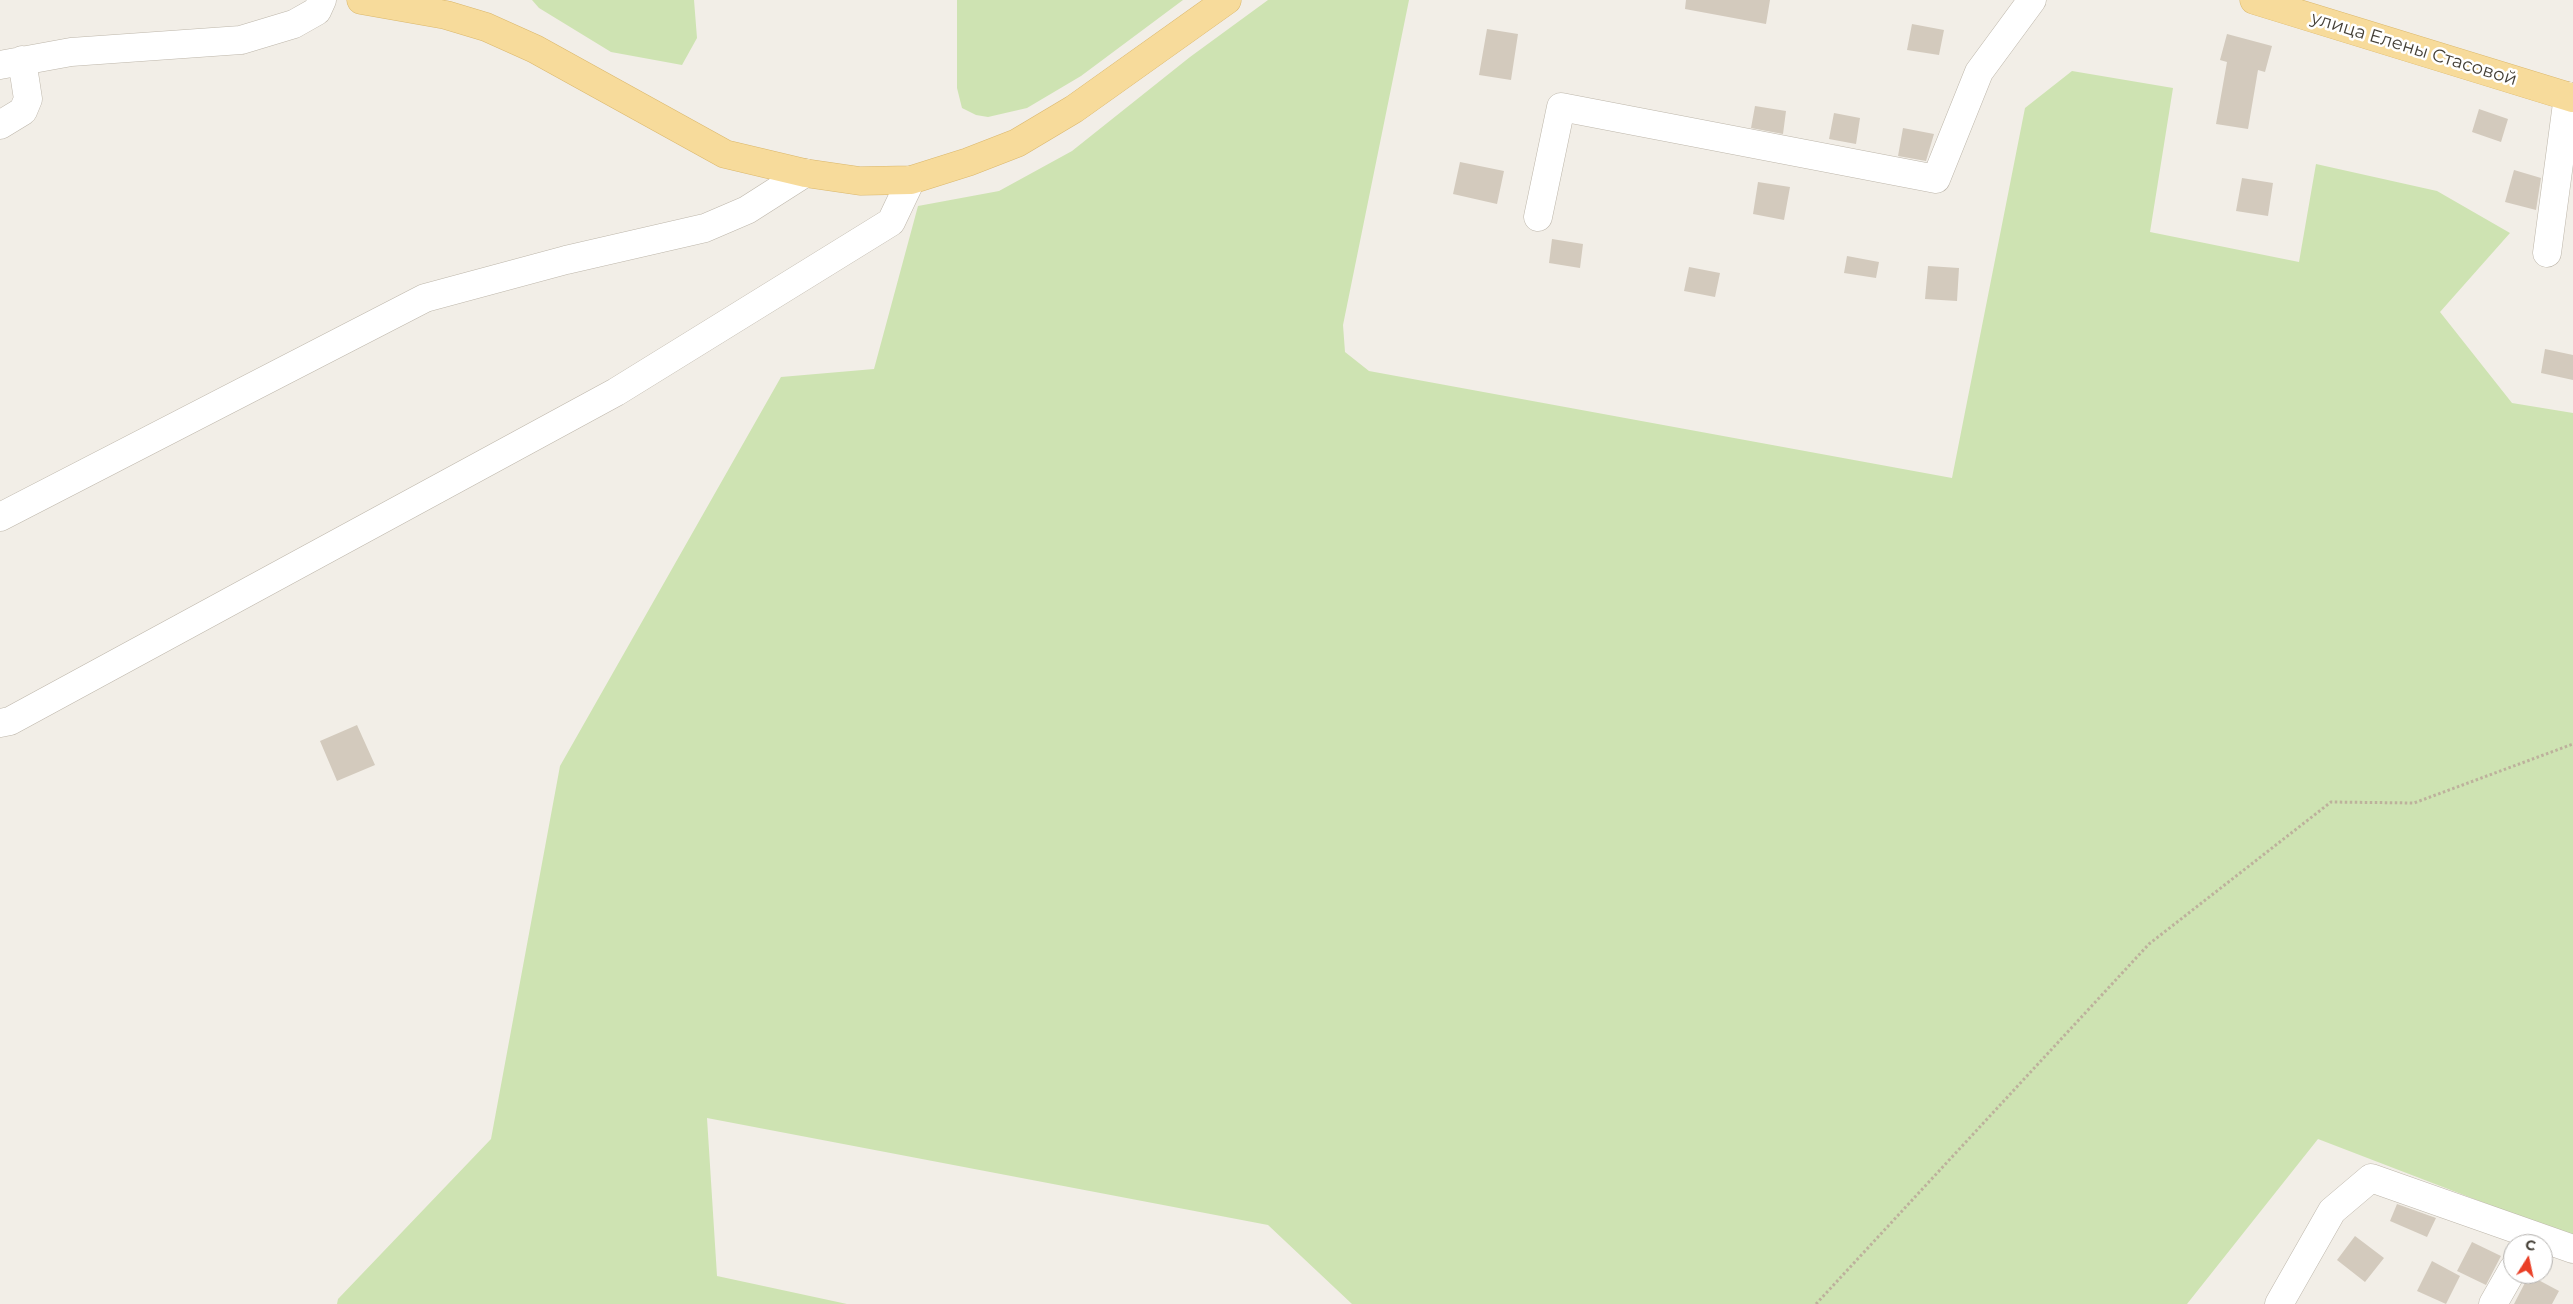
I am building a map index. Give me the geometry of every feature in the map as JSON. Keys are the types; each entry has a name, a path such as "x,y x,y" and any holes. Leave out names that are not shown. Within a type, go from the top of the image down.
{"main road":[{"path":"361,0 446,15 486,27 535,49 725,154 805,172 860,181 911,180 968,162 1017,142 1074,109 1227,0"},
{"name":"улица Елены Стасовой","path":"2260,1 2570,97"}],"street":[{"path":"0,125 24,111 28,99 28,88 11,62 71,52 241,40 294,24 317,11 322,0"},
{"path":"1538,217 1561,107 1936,179 1979,72 2032,0"},
{"path":"2547,253 2570,97"},
{"path":"0,517 425,298 566,260 705,228 747,210 805,172"},
{"path":"0,723 10,721 616,392 891,222 911,180"},
{"path":"2278,1304 2332,1211 2370,1178 2518,1234"},
{"path":"2553,1244 2573,1249"},
{"path":"2493,1304 2504,1284"}],"path":[{"path":"1816,1304 2149,944 2331,802 2414,803 2573,744"}],"green space":[{"path":"532,0 694,0 697,38 682,65 611,52 539,8"},
{"path":"957,0 1183,0 1081,76 1027,108 988,117 976,115 962,108 957,88"},
{"path":"1268,0 1409,0 1343,325 1345,352 1369,371 1952,478 2025,108 2072,71 2173,88 2150,232 2299,262 2316,164 2437,191 2510,233 2440,312 2512,403 2573,413 2573,1237 2318,1139 2187,1304 1352,1304 1268,1225 707,1118 717,1276 847,1304 337,1304 338,1299 491,1139 560,766 781,377 874,369 918,206 999,191 1072,151 1190,57"}],"building":[{"path":"1686,0 1770,0 1766,24 1685,9"},
{"path":"1912,24 1944,30 1939,55 1907,50"},
{"path":"1487,29 1518,34 1511,80 1479,75"},
{"path":"2227,34 2272,46 2265,72 2258,70 2248,129 2216,124 2227,62 2220,60"},
{"path":"1755,106 1786,111 1783,134 1751,128"},
{"path":"2479,109 2508,119 2501,142 2472,132"},
{"path":"1834,113 1860,118 1856,144 1829,139"},
{"path":"1903,128 1934,134 1926,161 1898,156"},
{"path":"1460,162 1504,171 1497,204 1453,194"},
{"path":"2514,170 2541,178 2536,210 2505,202"},
{"path":"2242,178 2273,183 2268,216 2236,211"},
{"path":"1758,182 1790,187 1784,220 1753,214"},
{"path":"1552,239 1583,244 1580,268 1549,263"},
{"path":"1847,256 1879,262 1876,278 1844,273"},
{"path":"1928,266 1959,268 1957,301 1925,299"},
{"path":"1689,267 1720,273 1715,297 1684,291"},
{"path":"2545,349 2573,355 2573,380 2541,373"},
{"path":"357,725 375,765 337,781 320,741"},
{"path":"2397,1204 2436,1218 2427,1237 2390,1221"},
{"path":"2355,1236 2384,1258 2365,1282 2337,1260"},
{"path":"2472,1242 2501,1256 2486,1285 2457,1271"},
{"path":"2432,1261 2460,1276 2446,1304 2417,1291"},
{"path":"2524,1284 2546,1284 2559,1291 2552,1304 2514,1304"}]}
